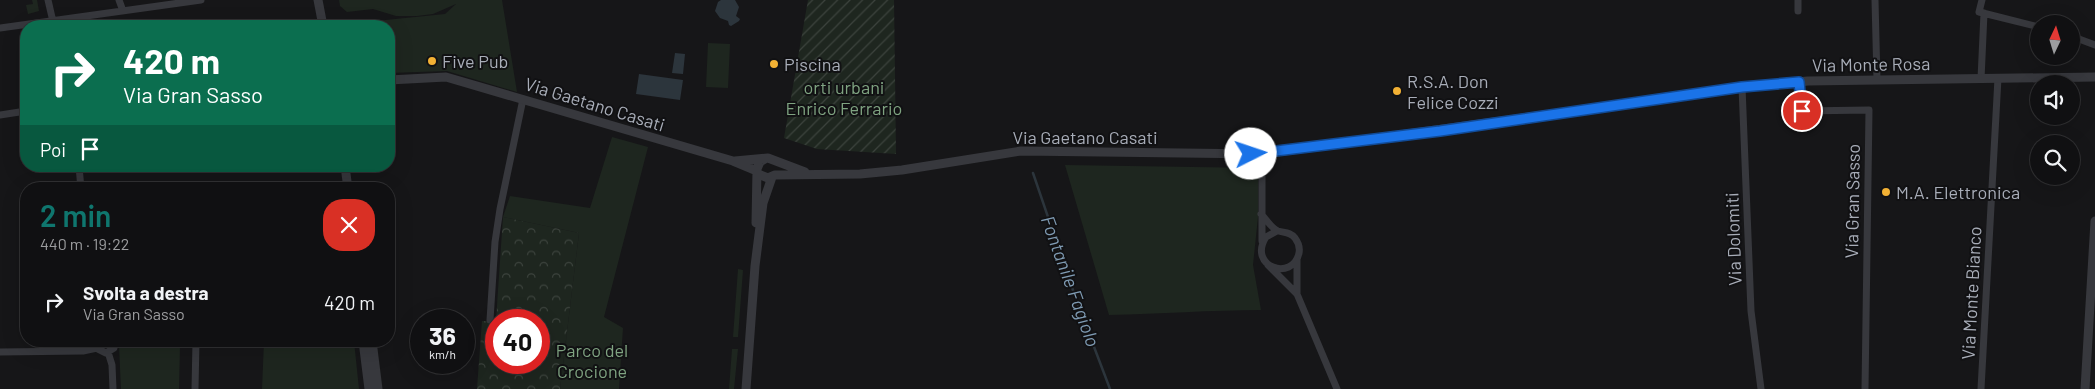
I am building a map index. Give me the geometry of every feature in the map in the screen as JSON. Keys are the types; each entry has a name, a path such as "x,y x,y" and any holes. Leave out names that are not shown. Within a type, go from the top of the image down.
{"street":[{"path":"48,0 53,20"},
{"path":"120,0 122,11"},
{"path":"71,20 201,0"},
{"path":"318,0 322,20"},
{"path":"1798,0 1798,10"},
{"path":"1875,0 1878,80"},
{"path":"1982,0 1979,12 2030,24"},
{"path":"1981,79 1984,13"},
{"path":"0,28 20,26"},
{"path":"2080,39 2095,44"},
{"name":"Via Gaetano Casati","path":"395,80 446,77 733,161 758,172 765,178 773,176 860,174 902,170 1021,151 1262,154"},
{"name":"Via Monte Rosa","path":"1262,154 1440,131 1742,87 1799,82 2095,77"},
{"name":"Via Monte Bianco","path":"1981,389 1998,78"},
{"name":"Via Gran Sasso","path":"1799,82 1802,111 1869,110 1865,389"},
{"name":"Via Dolomiti","path":"1742,87 1751,312 1761,389"},
{"path":"491,309 495,242 500,208 523,99"},
{"path":"0,115 20,111"},
{"path":"1262,154 1261,254 1268,265 1297,294 1337,389"},
{"path":"746,389 755,266 758,172 760,162 770,160 777,169 763,203 755,266"},
{"name":"Via Gaetano Casati","path":"733,161 770,160 820,175"},
{"path":"1261,214 1278,231 1289,233 1295,237 1299,249 1297,259 1297,294"},
{"path":"2085,389 2095,221"},
{"path":"1262,243 1266,237 1278,231"},
{"path":"1268,265 1280,269 1287,268 1297,259"},
{"path":"0,352 83,351 90,347"},
{"path":"98,347 102,352 108,352 114,347"},
{"path":"195,389 196,347"},
{"path":"364,347 369,389"},
{"path":"373,347 378,389"},
{"path":"108,352 112,364 113,389"}],"green space":[{"path":"32,0 37,0 39,11 28,14 26,5 33,4"},
{"path":"339,0 502,0 517,92 447,71 395,73 395,20 386,20 445,14 456,4 433,14 417,16 396,16 373,9 347,12 340,6"},
{"name":"orti urbani Enrico Ferrario","path":"808,0 894,0 896,154 817,149 784,138"},
{"path":"708,43 730,44 728,88 706,87"},
{"name":"Parco del Crocione","path":"612,137 648,147 604,317 623,328 619,389 560,389 579,233 503,217 510,196 590,208"},
{"path":"1065,165 1258,168 1258,217 1253,265 1261,310 1109,315"},
{"path":"503,217 579,233 560,389 477,389 482,321 485,321 485,374 550,374 550,309 497,309"},
{"path":"738,269 743,270 738,337 733,337"},
{"path":"119,347 180,347 179,389 121,389"},
{"path":"264,347 355,347 359,389 262,389"},
{"path":"732,349 738,349 734,389 729,389"}],"shaded area":[{"path":"721,0 735,0 739,7 736,16 740,19 731,26 728,21 720,18 715,11 718,2"},
{"path":"675,53 685,54 683,74 672,73"},
{"path":"639,74 683,80 680,100 636,94"}],"waterway":[{"name":"Fontanile Fagiolo","path":"1033,173 1077,302 1110,389"}],"place":[{"name":"Five Pub","path":"432,61"},
{"name":"Piscina","path":"774,64"},
{"name":"R.S.A. Don Felice Cozzi","path":"1397,91"},
{"name":"M.A. Elettronica","path":"1886,192"}],"route":[{"path":"1251,154 1440,131 1742,87 1799,82 1802,111"}]}
